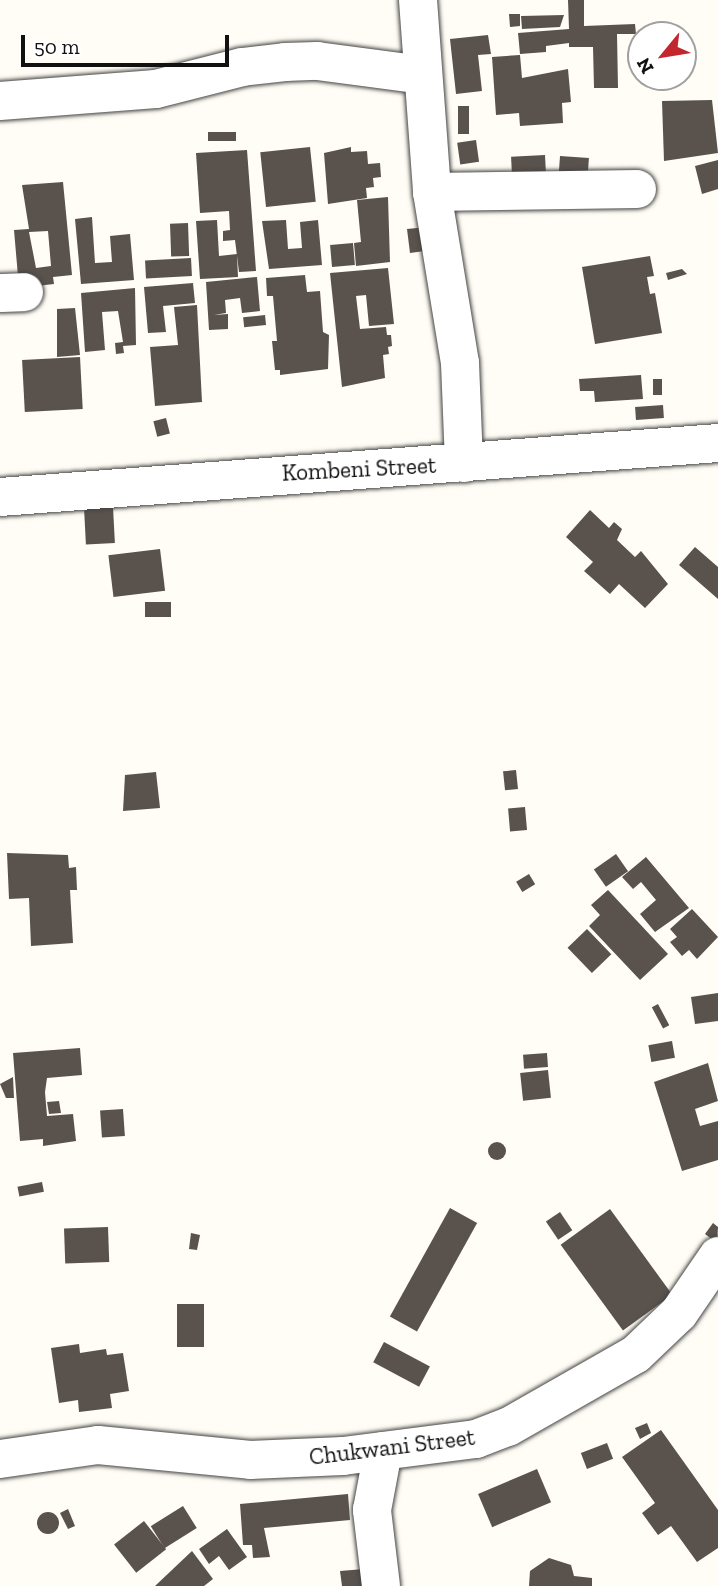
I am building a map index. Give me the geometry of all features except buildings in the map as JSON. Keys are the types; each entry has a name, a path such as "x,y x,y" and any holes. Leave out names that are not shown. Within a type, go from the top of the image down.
{"street":[{"path":"418,0 432,192 460,363 464,463"},
{"path":"0,101 156,89 242,67 285,62 317,61 423,75"},
{"path":"432,192 637,189"},
{"name":"Kombeni Street","path":"0,497 718,443"},
{"name":"Chukwani Street","path":"0,1459 97,1445 250,1460 383,1451 476,1439 508,1427 636,1354 679,1313 718,1256"},
{"path":"381,1586 372,1510 383,1451"}]}
